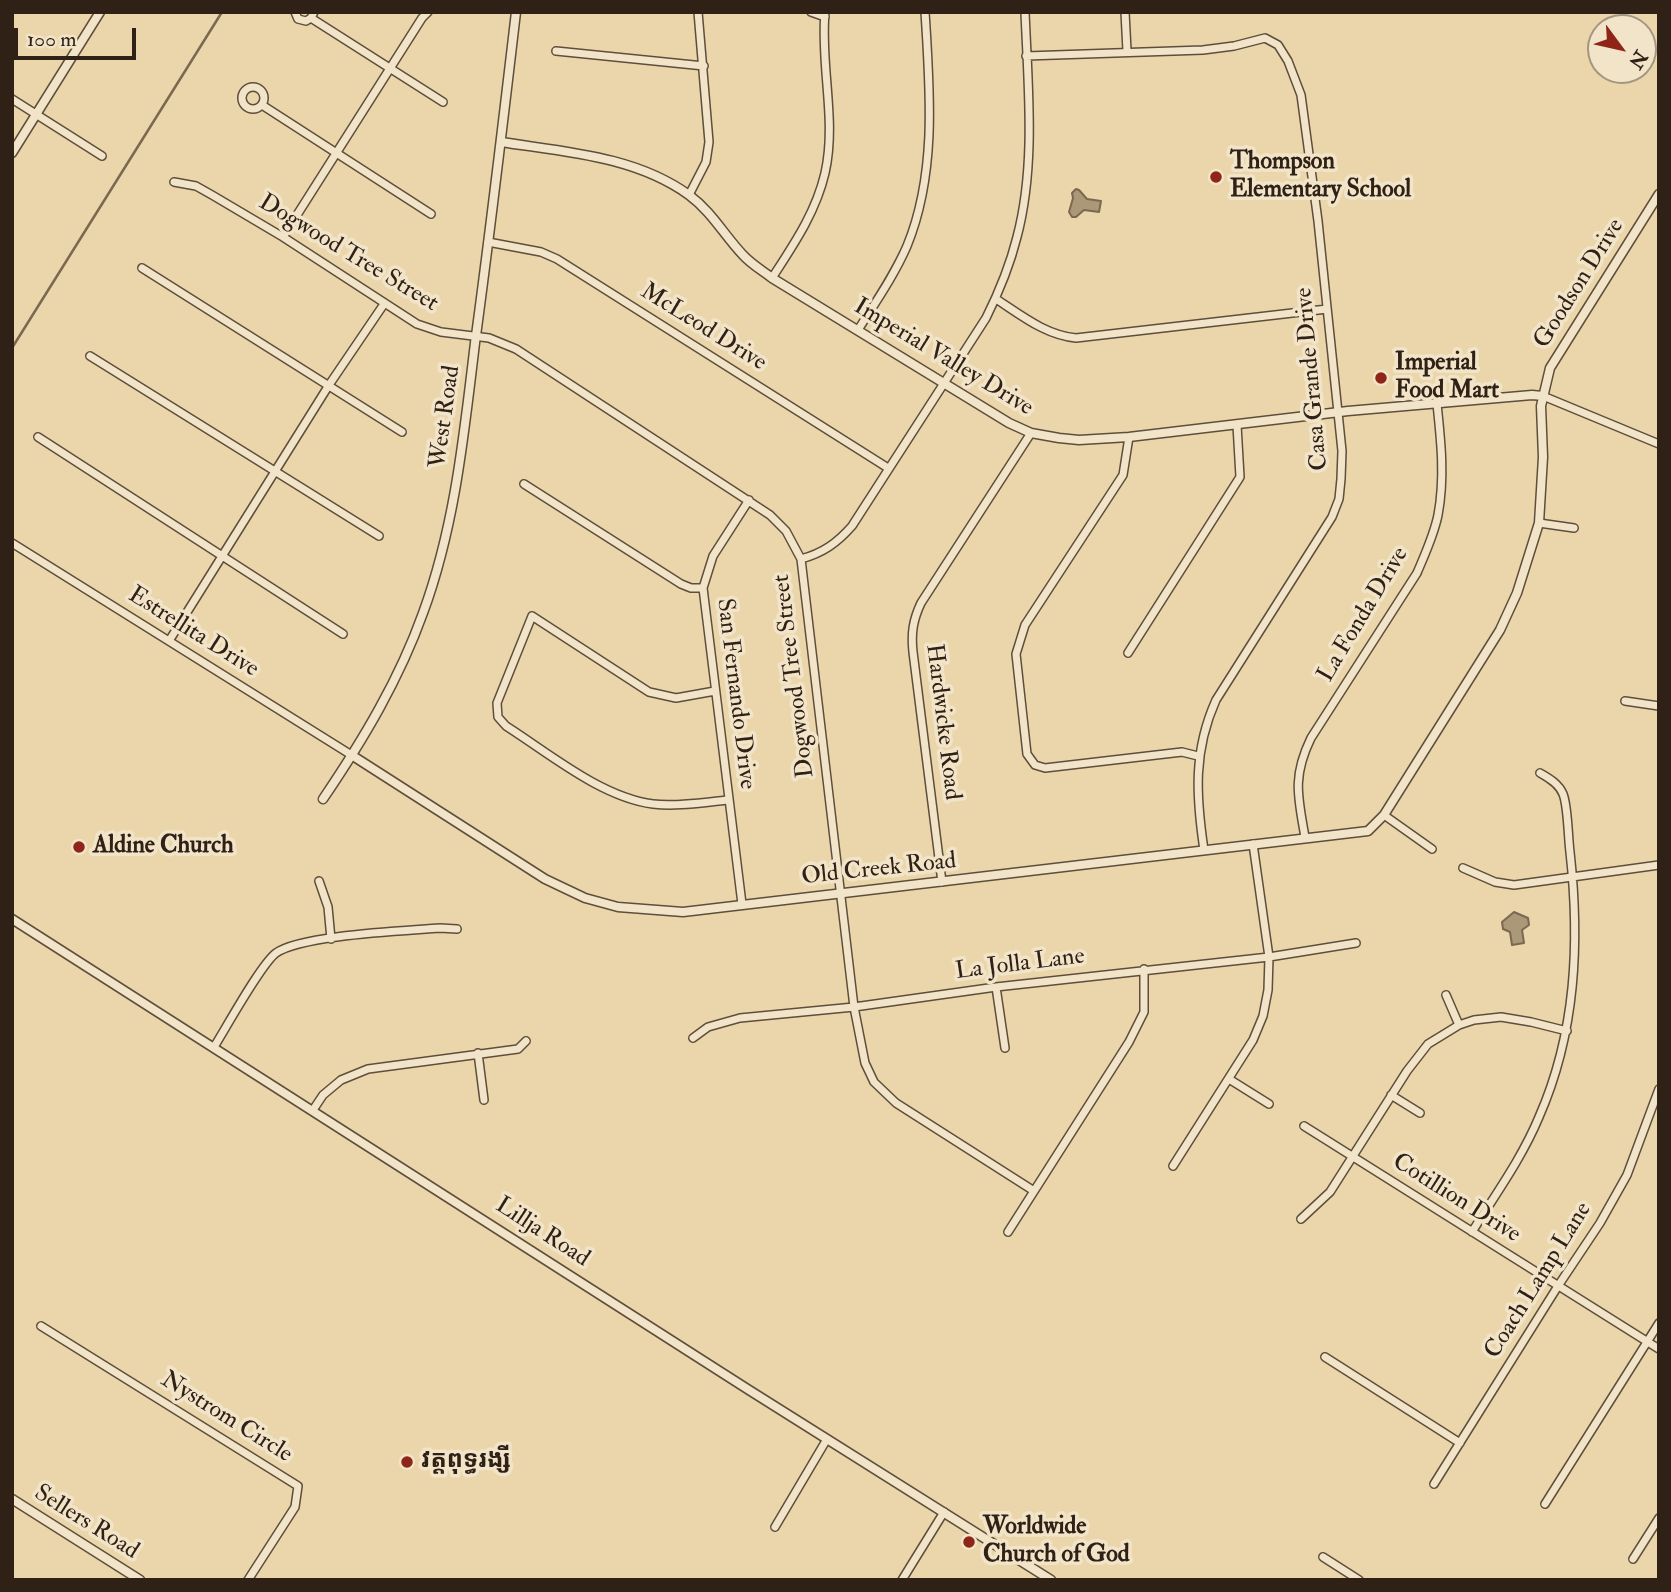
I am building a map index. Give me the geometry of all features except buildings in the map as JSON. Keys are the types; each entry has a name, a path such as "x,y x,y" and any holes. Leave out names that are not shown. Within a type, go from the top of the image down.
{"street":[{"path":"12,153 100,12"},
{"path":"295,12 300,20 306,21 312,15 443,102"},
{"path":"283,237 389,68 428,12"},
{"name":"West Road","path":"323,799 353,756 407,654 430,594 456,492 516,12"},
{"path":"689,195 706,162 709,142 698,12"},
{"path":"772,278 807,223 818,198 825,171 828,142 825,14 811,12"},
{"path":"858,330 890,280 907,247 925,184 929,83 925,12"},
{"path":"801,559 824,551 839,541 852,526 996,299 1018,236 1027,176 1025,12"},
{"path":"1125,12 1127,51"},
{"name":"Casa Grande Drive","path":"1026,56 1203,50 1265,38 1278,45 1289,61 1301,95 1342,451 1339,499 1332,517 1216,700 1209,717 1198,756 1197,801 1204,850"},
{"path":"556,51 704,66"},
{"path":"12,99 103,156"},
{"path":"262,105 431,214"},
{"name":"Imperial Valley Drive","path":"501,142 623,163 667,182 689,195 720,225 743,256 772,278 1009,424 1031,433 1079,440 1129,437 1338,412 1532,395 1543,396 1659,444"},
{"name":"Dogwood Tree Street","path":"174,183 197,186 283,237 417,324 441,332 496,341 516,349 771,514 786,531 801,559 854,1007 865,1063 874,1082 896,1104 1034,1191"},
{"name":"Goodson Drive","path":"1384,815 1500,630 1517,593 1539,523 1543,457 1541,416 1550,368 1659,194"},
{"name":"McLeod Drive","path":"488,242 541,252 557,259 888,468"},
{"path":"142,268 402,432"},
{"path":"996,299 1044,330 1058,336 1076,338 1327,309"},
{"path":"169,641 329,385 384,304"},
{"path":"90,356 379,536"},
{"name":"La Fonda Drive","path":"1304,837 1296,786 1302,756 1417,573 1429,545 1437,515 1443,463 1437,404"},
{"path":"1128,653 1240,477 1237,425"},
{"name":"Hardwicke Road","path":"942,882 911,635 914,619 921,603 1031,433"},
{"path":"38,437 343,634"},
{"path":"1129,437 1123,475 1025,625 1018,641 1016,654 1027,754 1035,765 1045,768 1182,752 1198,756"},
{"path":"524,484 681,584 691,588 703,588"},
{"name":"San Fernando Drive","path":"742,904 703,588 713,556 749,500"},
{"path":"1539,523 1574,528"},
{"name":"Estrellita Drive","path":"12,543 353,756"},
{"path":"715,691 676,698 649,692 532,616 497,703 498,717 506,726 609,792 656,804 729,800"},
{"path":"1625,701 1659,706"},
{"name":"Old Creek Road","path":"353,756 545,879 585,898 618,907 683,912 1368,831 1384,815"},
{"path":"1472,1232 1539,1117 1567,1031 1575,963 1576,921 1572,875 1563,793 1552,779 1540,774"},
{"path":"1384,815 1432,849"},
{"path":"1173,1166 1253,1040 1263,1016 1268,990 1269,957 1254,844"},
{"path":"1463,868 1495,882 1514,885 1659,865"},
{"path":"318,881 328,907 331,939"},
{"name":"Lillja Road","path":"12,919 1052,1580"},
{"path":"214,1047 275,953 294,944 331,939 439,928 457,929"},
{"name":"La Jolla Lane","path":"693,1038 708,1027 726,1021 1144,969 1269,957 1356,943"},
{"path":"1008,1233 1129,1042 1144,1012 1144,969"},
{"path":"996,987 1005,1048"},
{"path":"1446,995 1459,1025"},
{"path":"1301,1219 1330,1192 1391,1095 1428,1044 1459,1025 1474,1020 1501,1017 1531,1021 1567,1031"},
{"path":"313,1110 328,1090 358,1072 391,1064 518,1049 526,1041"},
{"path":"478,1053 484,1100"},
{"path":"1229,1079 1269,1104"},
{"name":"Coach Lamp Lane","path":"1434,1484 1600,1223 1627,1175 1657,1105 1659,1089"},
{"path":"1391,1095 1420,1113"},
{"name":"Cotillion Drive","path":"1304,1126 1659,1349"},
{"path":"1545,1504 1659,1322"},
{"name":"Nystrom Circle","path":"41,1326 298,1486 295,1507 248,1580"},
{"path":"1325,1357 1460,1443"},
{"path":"775,1527 827,1439"},
{"name":"Sellers Road","path":"12,1499 140,1580"},
{"path":"902,1580 944,1512"},
{"path":"1633,1559 1659,1518"},
{"path":"1323,1557 1359,1580"}],"shaded area":[{"path":"1076,189 1087,199 1101,201 1099,212 1084,210 1072,217 1069,212 1072,193"},
{"path":"1514,912 1528,918 1529,925 1522,930 1524,943 1512,945 1510,932 1503,929 1502,922"}],"waterway":[{"path":"12,348 222,12"}],"place":[{"name":"Thompson Elementary School","path":"1216,177"},
{"name":"Imperial Food Mart","path":"1381,378"},
{"name":"Aldine Church","path":"79,847"},
{"name":"វត្តពុទ្ធរង្សី","path":"407,1462"},
{"name":"Worldwide Church of God","path":"969,1542"}]}
